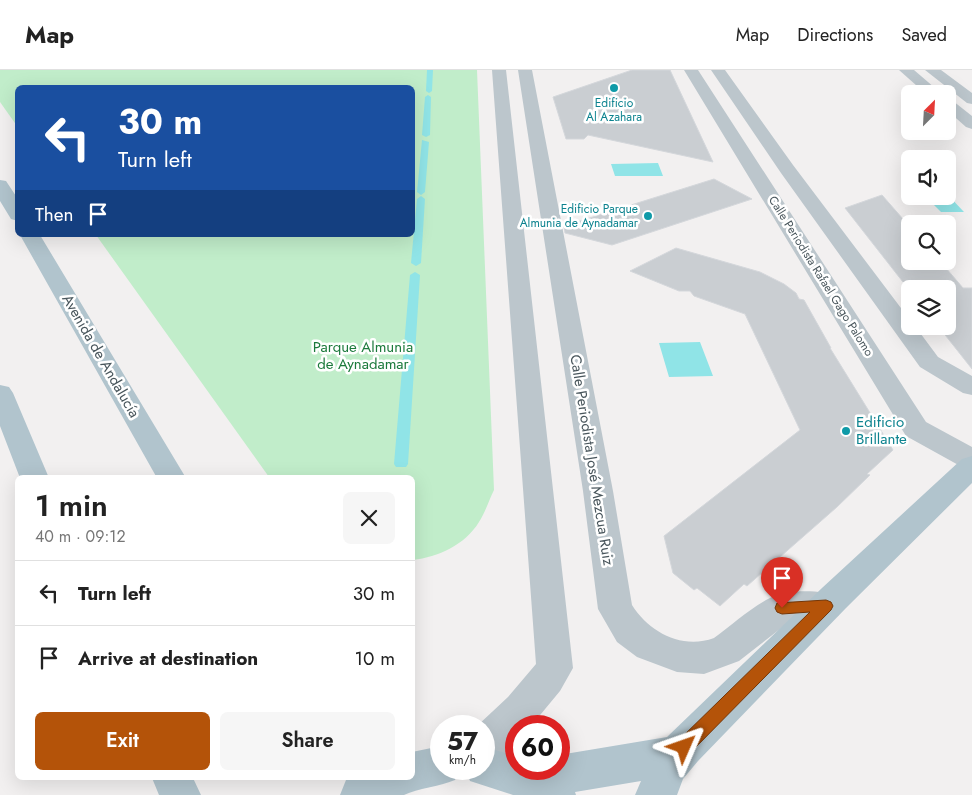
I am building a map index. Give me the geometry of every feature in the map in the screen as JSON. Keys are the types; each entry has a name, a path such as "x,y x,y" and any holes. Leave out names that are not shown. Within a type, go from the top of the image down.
{"main road":[{"path":"0,185 15,210"},
{"name":"Avenida de Andalucía","path":"31,237 170,475"},
{"path":"0,393 34,475"},
{"path":"656,795 668,766 676,755 826,606 972,466"},
{"path":"495,768 542,787 676,755"},
{"path":"415,771 430,768"},
{"path":"173,780 180,795"},
{"path":"361,795 391,780"}],"street":[{"path":"495,736 535,695 554,668 498,70"},
{"name":"Calle Periodista José Mezcua Ruiz","path":"525,70 598,491 615,609 629,631 650,646 677,656 704,658 726,650 782,608 826,606"},
{"name":"Calle Periodista Rafael Gago Palomo","path":"691,70 916,429 972,460"},
{"name":"Calle Periodista Rafael Gago Palomo","path":"718,70 787,169 929,362 972,388"},
{"path":"906,70 924,85"},
{"path":"932,70 972,100"},
{"path":"956,111 972,124"}],"green space":[{"name":"Parque Almunia de Aynadamar","path":"0,70 477,70 494,490 481,518 473,530 459,543 441,553 415,560 415,475 268,475 97,237 415,237 415,85 15,85 15,123 0,102"}],"water":[{"path":"658,163 663,176 615,176 611,164"},
{"path":"956,204 964,212 941,212 934,205"},
{"path":"700,342 713,376 669,377 659,343"}],"building":[{"path":"632,70 670,70 713,162 588,135 584,139 566,139 553,97"},
{"name":"Edificio Parque Almunia de Aynadamar","path":"714,179 752,199 612,245 565,233 564,226"},
{"path":"882,195 901,217 901,270 948,270 963,288 972,288 972,369 945,335 956,335 956,280 901,280 845,208"},
{"name":"Edificio Brillante","path":"676,248 760,272 784,284 796,293 799,299 804,300 830,348 893,450 867,474 870,475 837,507 747,586 744,584 720,606 697,588 694,590 673,573 664,536 800,430 745,314 694,296 690,291 679,291 630,271"}],"waterway":[{"path":"429,91 430,70"},
{"path":"426,135 428,97"},
{"path":"421,192 425,142"},
{"path":"416,263 421,199"},
{"path":"401,464 415,275"}],"place":[{"name":"Edificio Al Azahara","path":"614,88"},
{"name":"Edificio Parque Almunia de Aynadamar","path":"648,216"},
{"name":"Edificio Brillante","path":"846,431"}],"route":[{"path":"684,747 826,606 782,608"}]}
